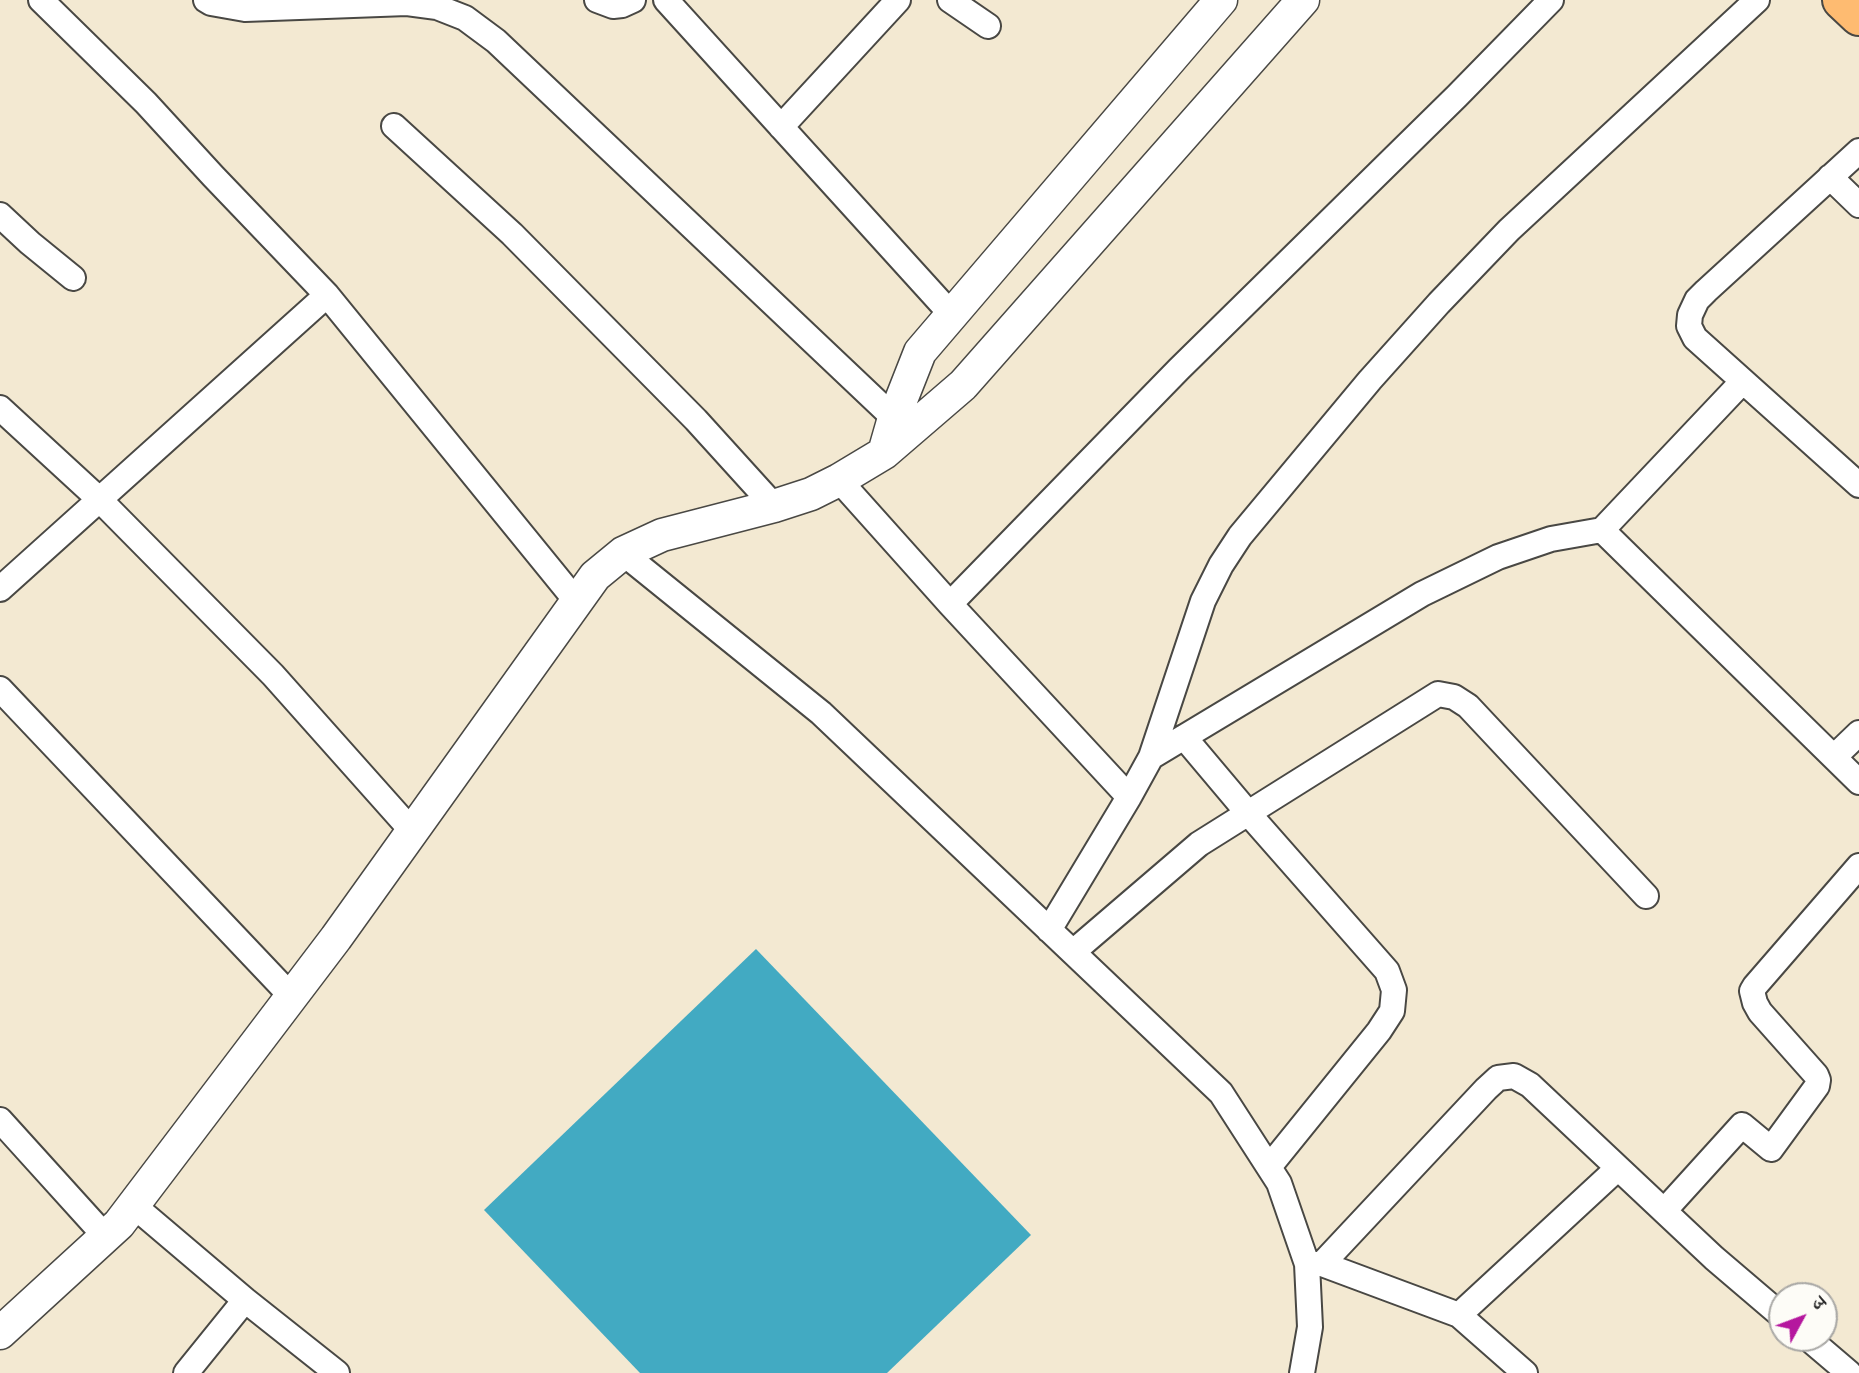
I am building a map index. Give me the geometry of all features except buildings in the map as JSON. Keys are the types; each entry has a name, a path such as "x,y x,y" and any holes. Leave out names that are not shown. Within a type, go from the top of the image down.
{"main road":[{"path":"1842,0 1859,16"}],"street":[{"path":"41,0 146,103 327,295 576,602"},
{"path":"206,0 245,9 407,3 437,7 465,18 506,51 894,418"},
{"path":"597,0 613,6 633,0"},
{"path":"666,0 952,315"},
{"path":"782,127 898,0"},
{"path":"950,0 988,26"},
{"path":"884,453 894,418 920,352 1221,0"},
{"path":"0,1333 119,1224 336,938 595,576 623,553 662,535 811,494 884,453 964,385 1303,0"},
{"path":"950,604 1179,369 1551,0"},
{"path":"1049,930 1151,757 1203,601 1240,536 1370,380 1439,303 1500,240 1756,0"},
{"path":"394,126 512,234 696,420 774,506"},
{"path":"1859,151 1697,300 1690,315 1689,326 1695,338 1859,485"},
{"path":"1830,177 1859,205"},
{"path":"0,215 73,278"},
{"path":"0,589 327,295"},
{"path":"1151,757 1422,594 1487,562 1551,538 1602,530 1743,381"},
{"path":"0,408 100,500 273,675 412,831"},
{"path":"839,480 1129,797"},
{"path":"1602,530 1859,782"},
{"path":"623,553 821,713 1221,1093 1279,1183 1314,1264 1310,1327 1302,1373"},
{"path":"0,689 292,997"},
{"path":"1073,952 1199,844 1438,694 1454,697 1468,706 1646,896"},
{"path":"1833,757 1859,733"},
{"path":"1184,737 1387,971 1394,990 1392,1011 1379,1031 1269,1167"},
{"path":"1664,1211 1742,1125 1771,1149 1817,1086 1816,1075 1760,1012 1752,991 1859,866"},
{"path":"1314,1264 1486,1089 1498,1078 1514,1076 1530,1085 1714,1258 1768,1304"},
{"path":"0,1120 105,1236"},
{"path":"1459,1315 1618,1168"},
{"path":"133,1205 245,1300 337,1373"},
{"path":"1314,1264 1459,1315 1525,1373"},
{"path":"186,1373 245,1300"},
{"path":"1824,1352 1849,1373"}],"water":[{"path":"756,949 1031,1235 887,1373 640,1373 484,1210"}]}
